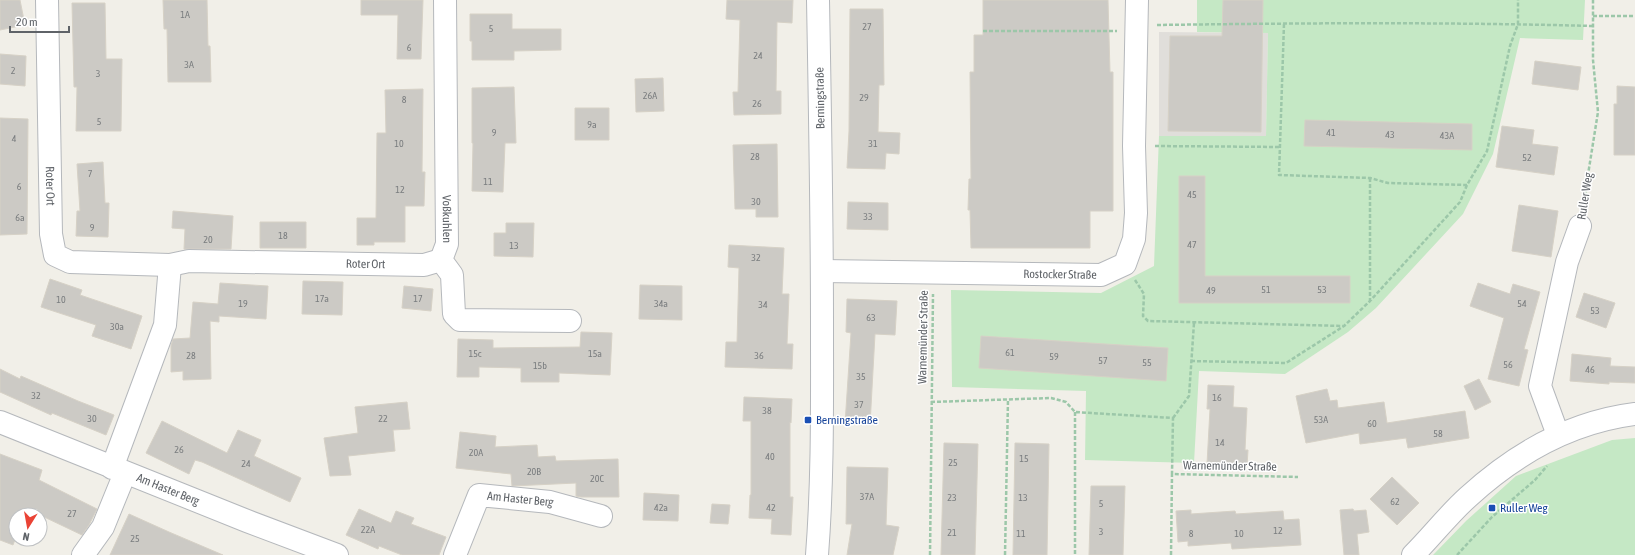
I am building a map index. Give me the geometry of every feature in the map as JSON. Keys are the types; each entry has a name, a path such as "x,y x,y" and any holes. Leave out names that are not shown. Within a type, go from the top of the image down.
{"street":[{"name":"Roter Ort","path":"47,0 51,234 55,255 70,262 170,265 188,261 424,265 441,260"},
{"name":"Voßkuhlen","path":"445,0 447,244 441,260 452,274 454,314 460,320 570,321"},
{"name":"Berningstraße","path":"817,555 821,504 822,271 818,0"},
{"path":"1125,264 1134,239 1136,213 1134,146 1137,0"},
{"name":"Ruller Weg","path":"1553,438 1540,386 1567,262 1580,226"},
{"name":"Rostocker Straße","path":"822,271 1101,275 1125,264"},
{"path":"83,555 103,527 118,470 165,325 170,265"},
{"path":"1413,555 1467,497 1505,466 1553,438 1578,427 1635,414"},
{"name":"Am Haster Berg","path":"0,422 247,521 337,555"},
{"name":"Am Haster Berg","path":"455,555 479,495 550,502 602,516"}],"path":[{"path":"1191,361 1286,363 1344,326 1370,301 1460,202 1467,185 1487,152 1510,46 1518,24 1518,0"},
{"name":"Ruller Weg","path":"1580,226 1598,112 1593,60 1593,0"},
{"path":"1593,16 1635,16"},
{"path":"1284,24 1279,175 1370,178 1388,183 1467,185"},
{"path":"983,31 1137,29 1284,24 1518,24 1593,26"},
{"path":"1134,146 1280,147"},
{"path":"1370,178 1370,301"},
{"path":"1125,264 1144,294 1143,316 1148,321 1344,326"},
{"name":"Warnemünder Straße","path":"930,555 932,273"},
{"path":"1076,555 1075,412 1173,418 1189,396 1194,323"},
{"name":"Warnemünder Straße","path":"931,402 1051,398 1066,402 1075,412"},
{"path":"1005,555 1008,399"},
{"name":"Warnemünder Straße","path":"1173,418 1172,474 1298,476"},
{"path":"1457,555 1492,517 1546,469 1553,438"},
{"path":"1171,555 1172,474"}],"shaded area":[{"path":"1159,32 1268,33 1266,136 1159,136"}],"green space":[{"path":"1197,0 1585,0 1583,40 1520,38 1493,154 1463,214 1376,308 1348,332 1285,374 1199,371 1194,463 1085,460 1086,391 952,387 951,290 1101,293 1154,266 1159,136 1266,136 1268,33 1197,32"},
{"path":"1635,438 1635,555 1433,555 1466,521 1516,476 1612,440"}],"building":[{"path":"0,0 20,0 25,25 0,30"},
{"path":"163,0 207,0 208,46 210,46 211,82 168,82 167,29 164,29"},
{"path":"361,0 423,0 421,59 397,59 398,15 361,15"},
{"path":"727,0 793,0 792,23 777,22 776,91 781,91 781,114 734,115 733,92 738,92 740,20 726,19"},
{"path":"983,0 1108,0 1110,72 1113,72 1113,211 1090,211 1090,248 971,248 970,210 968,210 969,179 971,179 970,72 974,72 974,35 983,35"},
{"path":"1223,0 1263,0 1261,132 1168,131 1170,36 1222,36"},
{"path":"72,3 105,3 106,59 122,59 121,131 76,131 77,87 74,87"},
{"path":"850,9 883,9 884,85 879,85 878,132 900,133 899,154 886,153 885,169 847,168 849,131"},
{"path":"470,14 512,14 512,29 561,29 561,50 514,51 514,60 472,60"},
{"path":"0,54 26,56 25,86 0,84"},
{"path":"1535,61 1581,67 1578,90 1532,84"},
{"path":"663,78 664,111 636,112 635,79"},
{"path":"1617,86 1635,87 1635,155 1614,155 1614,104 1617,104"},
{"path":"514,87 516,143 505,143 503,192 472,191 472,88"},
{"path":"423,89 422,172 425,172 424,206 405,206 405,242 374,242 374,245 357,245 357,218 376,218 377,133 386,133 385,90"},
{"path":"575,108 609,108 609,140 575,140"},
{"path":"0,118 28,119 27,234 0,235"},
{"path":"1305,120 1472,124 1472,150 1304,146"},
{"path":"1502,126 1534,130 1532,144 1558,147 1554,175 1496,167"},
{"path":"777,144 778,217 756,217 756,209 735,209 733,145"},
{"path":"103,162 105,203 109,203 108,237 76,236 77,211 80,211 77,164"},
{"path":"1179,176 1205,176 1205,276 1350,276 1350,303 1179,303"},
{"path":"848,202 888,203 888,230 847,229"},
{"path":"1519,205 1558,211 1551,257 1512,251"},
{"path":"173,211 233,216 231,249 184,249 185,229 172,228"},
{"path":"260,222 306,222 306,248 260,248"},
{"path":"506,223 534,223 533,257 494,256 494,233 506,233"},
{"path":"729,245 784,248 782,294 789,294 787,344 793,344 792,369 725,367 726,342 737,342 739,268 728,267"},
{"path":"50,279 82,290 80,295 142,316 131,349 92,336 96,325 41,307"},
{"path":"303,281 343,282 342,315 302,314"},
{"path":"220,283 268,286 266,319 219,316 219,322 210,321 211,379 183,380 183,371 171,372 171,346 173,339 190,338 193,302 218,304"},
{"path":"1478,283 1510,294 1513,284 1540,292 1524,349 1528,350 1519,386 1488,379 1504,318 1470,306"},
{"path":"640,285 682,286 682,320 639,319"},
{"path":"404,286 433,289 431,311 402,308"},
{"path":"1584,293 1615,303 1606,328 1576,317"},
{"path":"847,299 897,301 895,335 875,334 870,425 845,424 851,333 846,332"},
{"path":"581,332 612,333 610,375 559,373 559,382 521,382 521,368 479,367 479,377 457,377 458,339 493,340 493,348 580,347"},
{"path":"981,336 1168,348 1166,381 979,368"},
{"path":"1572,354 1611,358 1610,366 1635,367 1635,383 1609,382 1609,384 1570,381"},
{"path":"0,369 20,379 21,376 114,415 106,435 52,413 51,415 0,392"},
{"path":"1479,379 1491,402 1475,410 1464,386"},
{"path":"1208,385 1234,386 1233,407 1247,408 1245,450 1248,450 1247,466 1207,464 1210,409 1207,409"},
{"path":"1327,389 1330,401 1337,400 1338,408 1384,402 1387,423 1465,411 1469,438 1408,448 1406,438 1360,444 1359,433 1306,443 1296,396"},
{"path":"744,397 792,399 791,423 790,422 790,497 793,497 791,535 771,534 772,519 749,518 751,495 751,421 743,421"},
{"path":"407,402 410,429 393,430 395,451 348,456 351,475 330,476 324,438 358,433 355,407"},
{"path":"162,421 227,453 238,430 261,440 254,456 301,478 290,502 202,462 195,460 189,474 146,453"},
{"path":"460,432 496,436 495,447 537,445 538,457 555,456 556,461 618,459 619,497 576,496 576,483 512,486 511,474 456,468"},
{"path":"944,443 978,444 975,555 941,555"},
{"path":"1015,443 1049,444 1047,555 1013,555"},
{"path":"0,454 42,470 39,480 97,509 82,535 48,519 48,507 8,507 8,543 0,540"},
{"path":"847,467 888,468 886,525 899,527 893,555 847,555 852,524 846,524"},
{"path":"1392,477 1419,503 1397,525 1370,499"},
{"path":"1091,486 1125,486 1123,555 1089,555"},
{"path":"644,493 679,495 678,521 643,520"},
{"path":"712,504 730,505 728,524 710,523"},
{"path":"359,509 391,523 396,511 414,518 411,524 446,537 439,555 402,555 379,546 378,549 346,535"},
{"path":"1353,509 1354,511 1366,510 1369,532 1357,534 1359,555 1344,555 1340,510"},
{"path":"1191,510 1191,514 1235,511 1236,514 1283,511 1284,520 1299,519 1301,545 1232,549 1231,543 1188,546 1188,541 1178,542 1176,511"},
{"path":"129,514 169,532 223,555 110,555"}],"place":[{"name":"Berningstraße","path":"808,420"},
{"name":"Ruller Weg","path":"1492,508"}]}
